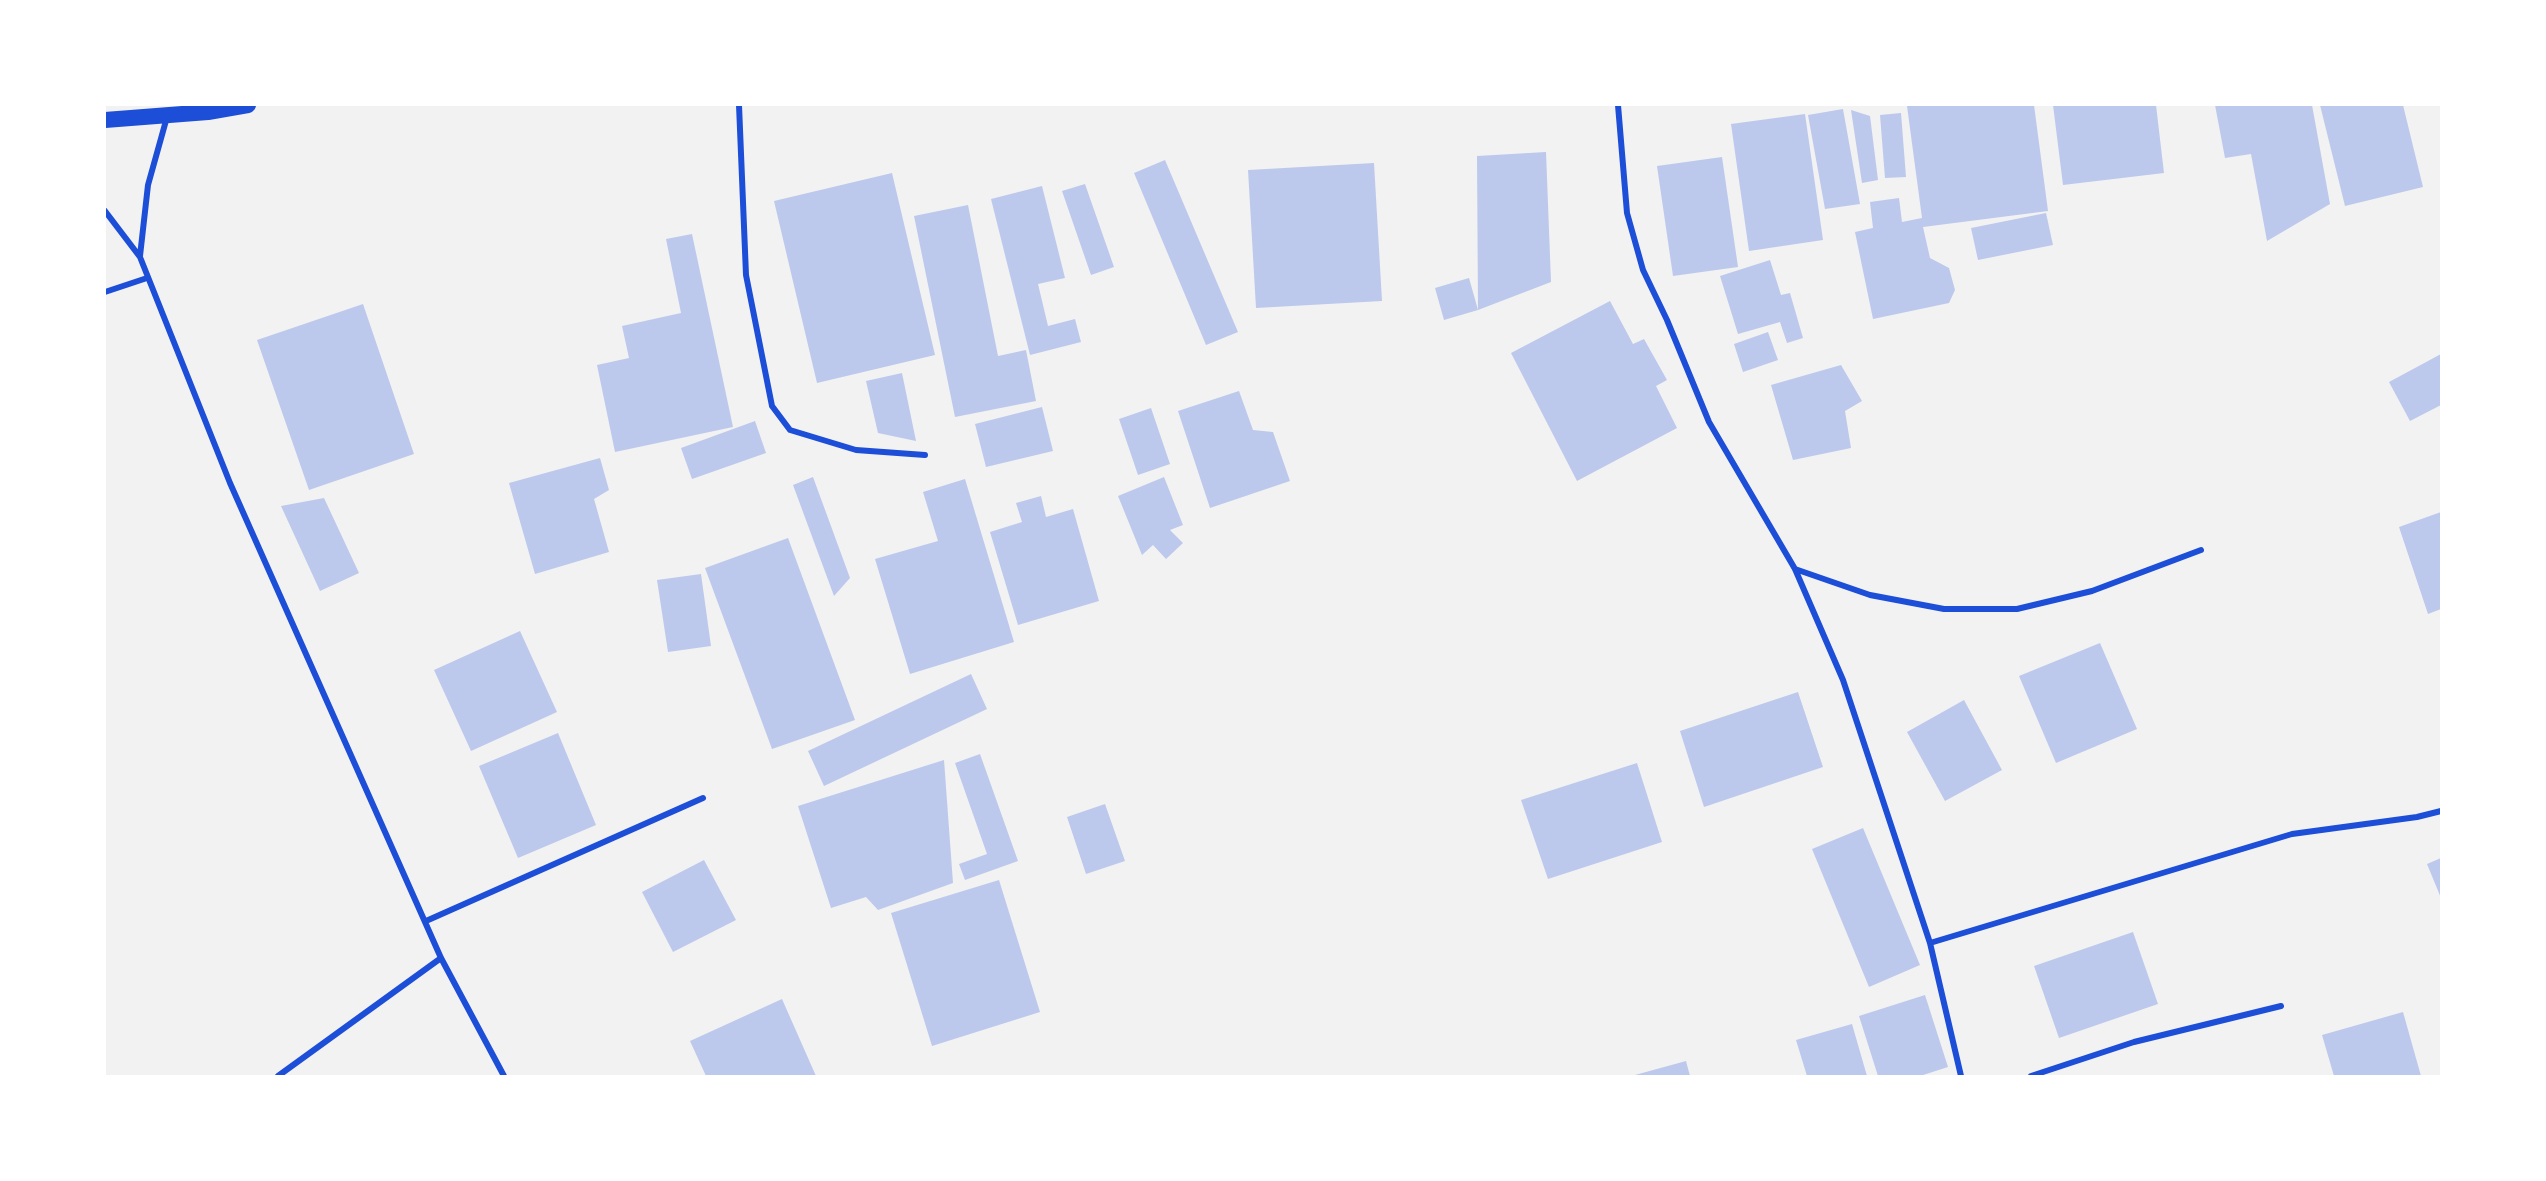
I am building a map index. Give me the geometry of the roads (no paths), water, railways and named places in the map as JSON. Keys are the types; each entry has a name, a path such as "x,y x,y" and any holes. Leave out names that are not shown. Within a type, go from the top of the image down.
{"highway":[{"path":"105,120 167,116 248,105"}],"street":[{"path":"739,105 746,275 772,406 790,430 856,450 925,455"},
{"path":"1618,105 1627,213 1643,270 1667,320 1709,422 1795,569 1843,680 1930,943 1961,1076"},
{"path":"140,257 148,185 167,116"},
{"path":"105,211 140,257 230,483 441,958 504,1076"},
{"path":"105,292 147,278"},
{"path":"1795,569 1870,595 1944,609 2017,609 2092,591 2201,550"},
{"path":"426,921 626,835 703,798"},
{"path":"1930,943 2292,834 2417,817 2441,811"},
{"path":"278,1076 441,958"},
{"path":"2031,1076 2134,1042 2281,1006"}]}
